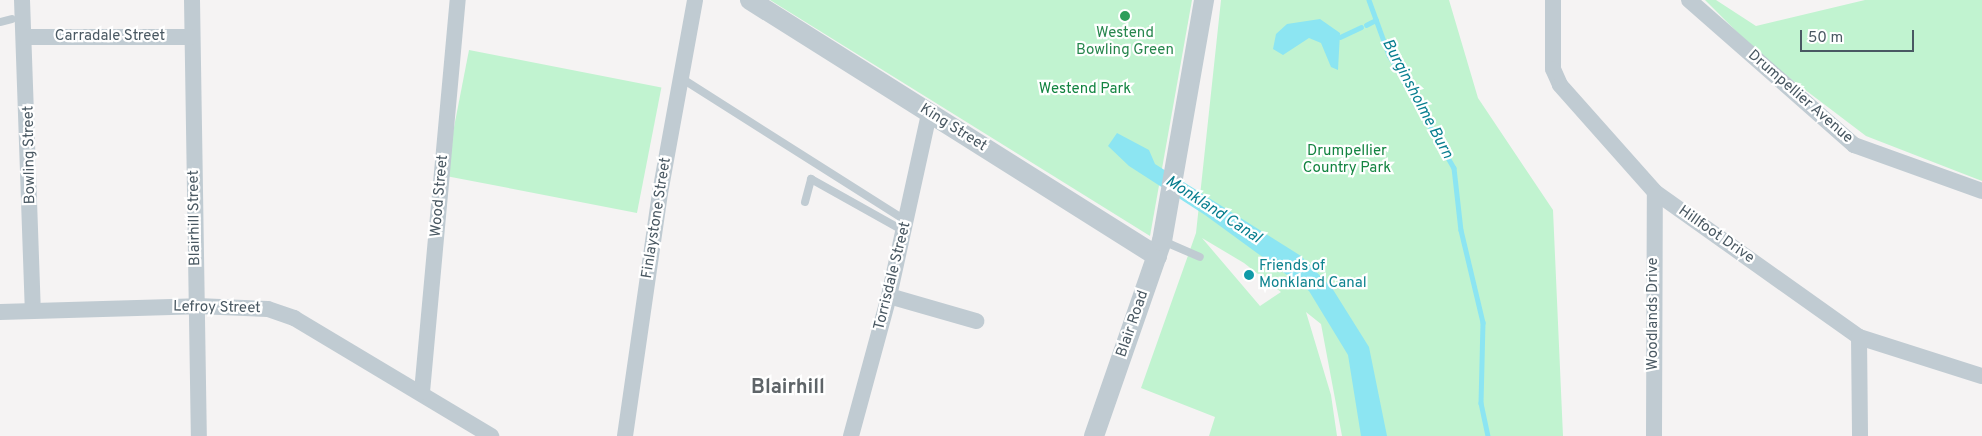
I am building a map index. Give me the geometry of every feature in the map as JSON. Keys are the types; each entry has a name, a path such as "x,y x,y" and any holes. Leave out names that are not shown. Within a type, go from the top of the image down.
{"street":[{"name":"Bowling Street","path":"22,0 27,37 33,311"},
{"name":"Blairhill Street","path":"192,0 199,436"},
{"name":"Wood Street","path":"422,392 458,0"},
{"name":"Finlaystone Street","path":"625,436 680,77 695,0"},
{"name":"King Street","path":"750,0 929,114 1160,248"},
{"name":"Blair Road","path":"1094,436 1160,248 1184,131 1204,0"},
{"name":"Hillfoot Drive","path":"1553,0 1553,69 1560,85 1656,192 1859,337 1982,376"},
{"name":"Drumpellier Avenue","path":"1689,0 1854,145 1982,191"},
{"name":"Carradale Street","path":"27,37 192,37"},
{"name":"Torrisdale Street","path":"851,436 906,226 929,114"},
{"name":"Woodlands Drive","path":"1654,436 1656,192"},
{"path":"889,296 976,320"},
{"name":"Lefroy Street","path":"0,312 197,306 268,309 294,318 422,392 490,436"},
{"path":"1859,337 1860,436"}],"lane":[{"path":"0,22 12,19"},
{"path":"680,77 906,226"},
{"path":"805,202 811,179 906,226"},
{"path":"1160,248 1200,257"}],"green space":[{"name":"Westend Park","path":"770,0 1192,0 1150,236"},
{"name":"Drumpellier Country Park","path":"1221,0 1449,0 1478,98 1553,210 1563,436 1342,436 1321,324 1306,312 1331,395 1337,436 1209,436 1215,417 1141,388 1196,233","holes":["1202,238 1244,263 1281,292 1260,306"]},
{"path":"1705,0 1716,0 1756,26 1865,0 1982,0 1982,181 1866,136 1762,57"},
{"path":"469,50 661,87 637,213 445,176"}],"water":[{"path":"1320,19 1340,33 1338,70 1331,67 1321,43 1309,38 1283,55 1273,49 1276,34 1287,24"},
{"name":"Monkland Canal","path":"1117,133 1149,150 1155,164 1301,256 1332,288 1369,347 1387,436 1361,436 1348,355 1309,291 1205,215 1129,166 1108,146"}],"waterway":[{"name":"Burginsholme Burn","path":"1369,0 1389,55 1454,168 1461,230 1483,322 1481,403 1488,436"},
{"path":"1366,25 1376,20"},
{"path":"1340,37 1361,27"}],"place":[{"name":"Westend Bowling Green","path":"1125,16"},
{"name":"Friends of Monkland Canal","path":"1249,275"}],"district":[{"name":"Blairhill","path":"788,388"}]}
